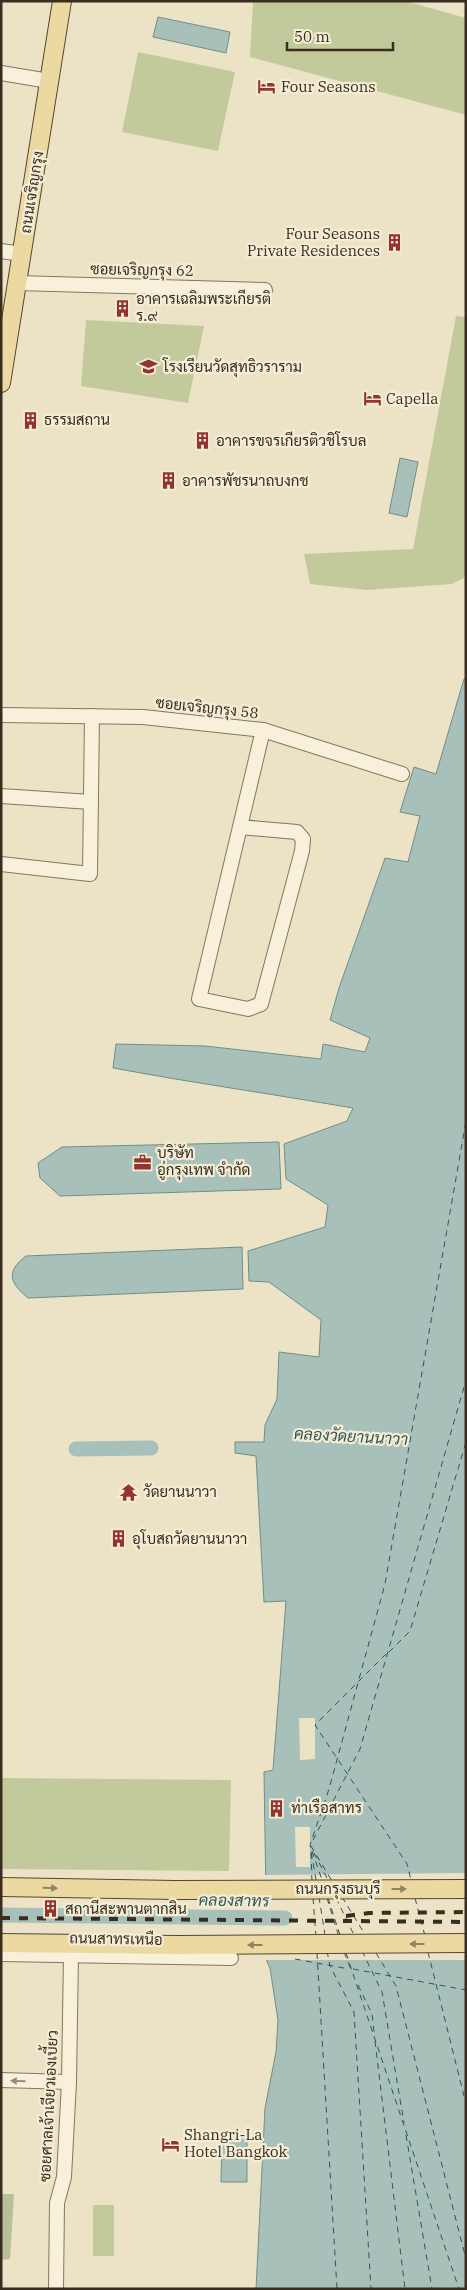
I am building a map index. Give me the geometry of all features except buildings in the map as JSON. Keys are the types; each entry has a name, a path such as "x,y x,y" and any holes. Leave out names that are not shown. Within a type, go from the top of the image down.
{"main road":[{"name":"ถนนเจริญกรุง","path":"1,383 62,1"},
{"name":"ถนนกรุงธนบุรี","path":"1,1887 175,1890 466,1889"},
{"path":"1,1943 177,1945 466,1943"}],"street":[{"path":"1,73 49,81"},
{"path":"1,251 22,254"},
{"name":"ซอยเจริญกรุง 62","path":"17,283 265,290"},
{"name":"ซอยเจริญกรุง 58","path":"1,715 142,717 263,730 402,774"},
{"path":"1,864 90,874 92,716"},
{"path":"240,827 297,832 302,840 302,851 261,1004 248,1009 199,999 263,730"},
{"path":"1,796 91,802"},
{"name":"ถนนสาทรเหนือ","path":"1,1954 231,1958"},
{"name":"ซอยศาลเจ้าเจียวเองเบี้ยว","path":"56,2289 57,2203 64,2177 69,2082 71,1954"},
{"path":"1,2080 69,2082"}],"green space":[{"path":"253,1 405,1 466,18 466,115 250,57"},
{"path":"138,52 235,72 218,151 122,132"},
{"path":"456,316 466,317 466,572 464,578 452,584 367,590 310,584 304,554 413,549"},
{"path":"86,320 204,326 188,403 81,386"},
{"path":"1,1778 231,1780 229,1871 1,1869"},
{"path":"1,2194 14,2194 10,2259 1,2260"},
{"path":"93,2205 114,2205 114,2256 93,2256"}],"water":[{"path":"158,17 230,32 226,53 153,37"},
{"path":"400,458 418,462 407,517 389,513"},
{"path":"464,679 466,679 466,2289 256,2289 265,2108 276,2052 278,2020 270,1968 267,1962 264,1772 273,1770 286,1601 264,1602 256,1456 235,1453 235,1442 264,1442 265,1425 277,1399 279,1352 319,1357 321,1320 269,1282 249,1281 248,1251 325,1227 328,1205 286,1179 284,1144 347,1121 353,1108 113,1068 116,1044 205,1046 321,1059 323,1044 365,1052 370,1038 330,1020 339,988 385,858 408,862 420,816 400,812 414,767 436,774"},
{"path":"279,1142 281,1189 60,1196 40,1178 38,1163 62,1147"},
{"path":"242,1247 243,1289 28,1298 17,1287 12,1277 15,1267 26,1256"},
{"path":"222,2135 247,2135 247,2182 221,2182"}],"pier":[{"path":"299,1718 315,1718 315,1759 300,1760"},
{"path":"295,1827 310,1827 310,1867 296,1867"},
{"path":"466,1873 466,1960 264,1960 263,1875"}],"waterway":[{"name":"คลองวัดยานนาวา","path":"76,1449 151,1448"},
{"name":"คลองสาทร","path":"1,1915 285,1918"}],"ferry route":[{"path":"316,1880 310,1845 329,1789 385,1584 466,1121"},
{"path":"313,1840 360,1749 466,1380"},
{"path":"389,1652 410,1631 466,1442"},
{"path":"386,1654 315,1725 407,1864 411,1880"},
{"path":"311,1846 332,1881"},
{"path":"312,1851 322,1880"},
{"path":"311,1853 312,1882"},
{"path":"314,1853 328,1880"},
{"path":"319,1897 325,1935"},
{"path":"342,1897 366,1936"},
{"path":"313,1898 316,1937"},
{"path":"327,1898 339,1937"},
{"path":"328,1898 340,1935"},
{"path":"336,1898 355,1937"},
{"path":"415,1898 425,1936"},
{"path":"327,1951 330,1966 354,2012 371,2289"},
{"path":"362,1951 382,1992 404,2123"},
{"path":"344,1952 352,1972"},
{"path":"428,1952 466,2104"},
{"path":"317,1953 337,2289"},
{"path":"346,1953 459,2289"},
{"path":"376,1953 396,1986 466,2259"},
{"path":"295,1959 349,1969"},
{"path":"353,1969 466,1990"},
{"path":"358,1985 372,2014 374,2032"},
{"path":"375,2041 405,2289"},
{"path":"406,2135 432,2289"}],"railway":[{"path":"346,1916 369,1913 466,1912"},
{"path":"1,1918 466,1922"}],"place":[{"name":"Four Seasons","path":"267,87"},
{"name":"Four Seasons Private Residences","path":"394,243"},
{"name":"อาคารเฉลิมพระเกียรติ ร.๙","path":"122,308"},
{"name":"โรงเรียนวัดสุทธิวราราม","path":"149,367"},
{"name":"Capella","path":"372,399"},
{"name":"ธรรมสถาน","path":"30,420"},
{"name":"อาคารขจรเกียรติวชิโรบล","path":"202,441"},
{"name":"อาคารพัชรนาถบงกช","path":"168,481"},
{"name":"บริษัท อู่กรุงเทพ จำกัด","path":"143,1162"},
{"name":"วัดยานนาวา","path":"129,1492"},
{"name":"อุโบสถวัดยานนาวา","path":"118,1539"},
{"name":"ท่าเรือสาทร","path":"277,1808"},
{"name":"สถานีสะพานตากสิน","path":"51,1909"},
{"name":"Shangri-La Hotel Bangkok","path":"170,2144"}]}
